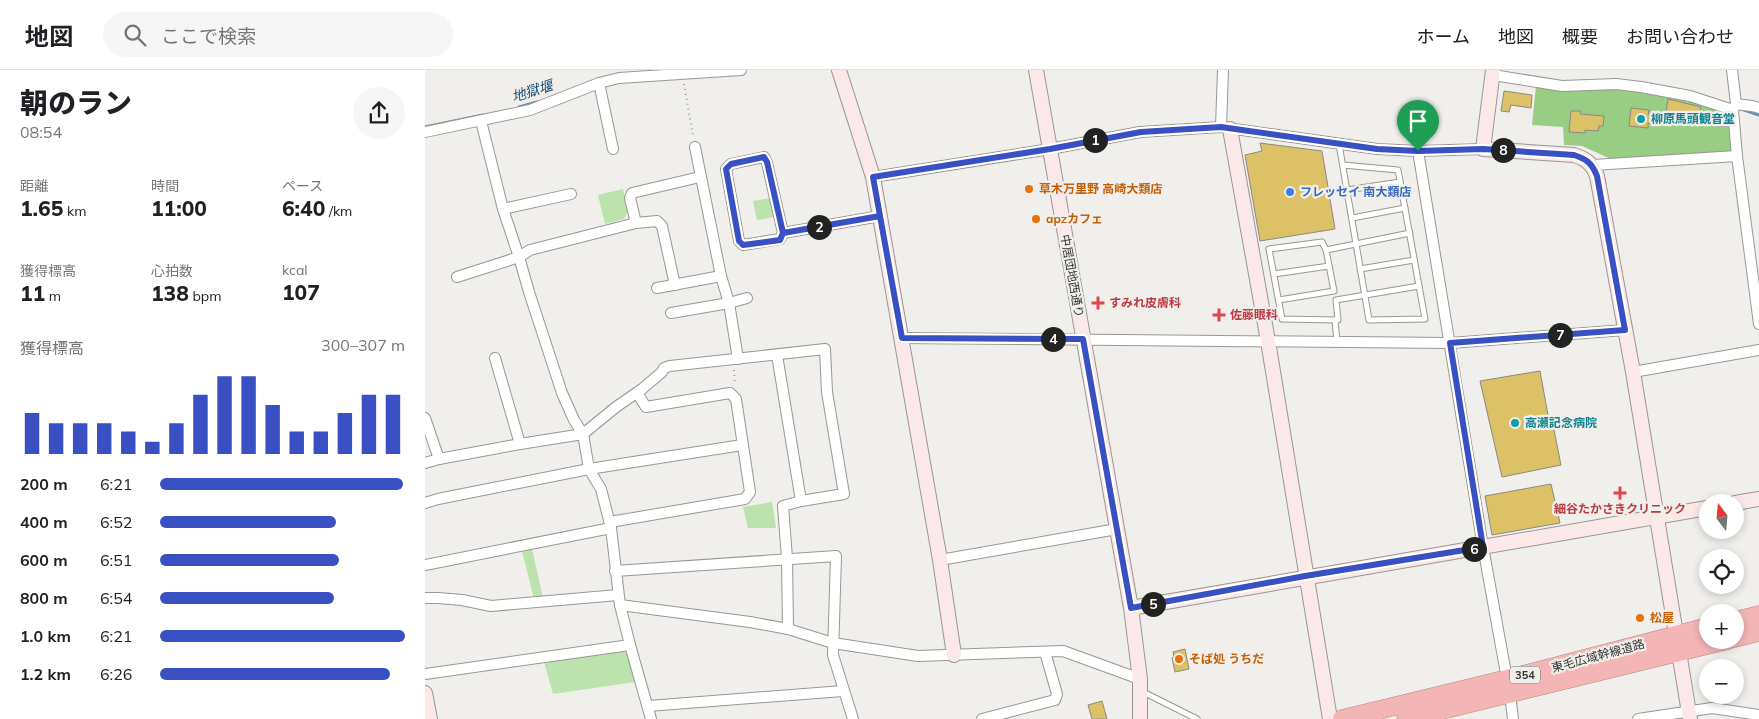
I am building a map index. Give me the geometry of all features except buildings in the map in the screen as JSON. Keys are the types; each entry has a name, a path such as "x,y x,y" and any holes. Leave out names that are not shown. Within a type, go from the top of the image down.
{"highway":[{"path":"1744,619 1759,615"},
{"name":"東毛広域幹線道路","path":"1407,719 1509,686 1699,630"},
{"path":"1744,636 1759,632"},
{"name":"東毛広域幹線道路","path":"1342,719 1699,648"}],"street":[{"path":"425,132 529,110 599,83 619,78 741,70"},
{"path":"839,70 873,177 940,560 954,655"},
{"name":"中居団地西通り","path":"1036,70 1131,608 1140,685 1140,719"},
{"path":"1223,70 1226,128 1268,341 1305,576 1330,719"},
{"path":"1732,70 1737,156 1757,294 1759,324"},
{"path":"1483,149 1493,72 1562,86 1615,84 1641,87 1735,107 1752,106 1759,108"},
{"path":"599,83 613,149"},
{"path":"481,120 503,209 529,292 562,393 573,420 583,434 589,469 601,489 610,525 619,600 651,719"},
{"path":"873,177 1050,149 1141,132 1226,128 1377,149 1418,151 1483,149 1574,155 1585,159 1593,165 1597,176 1633,372 1689,715"},
{"path":"695,147 721,276 729,303 735,360"},
{"path":"1418,151 1513,719"},
{"path":"1593,165 1737,156"},
{"path":"764,157 767,162 783,233 780,240 743,245 739,241 726,169 731,164 764,157"},
{"path":"636,223 630,198 632,193 700,177"},
{"path":"503,209 571,194"},
{"path":"783,233 880,216"},
{"path":"457,277 519,257 530,250 636,223 657,220 662,226 675,285"},
{"path":"657,288 721,276"},
{"path":"671,313 747,298"},
{"path":"902,338 1450,343 1625,330"},
{"path":"425,463 520,444 583,434 616,407 637,393 662,372 664,368 825,349 827,392 844,494 783,506 787,558 788,629"},
{"path":"1633,372 1759,350"},
{"path":"777,355 801,501"},
{"path":"495,358 520,444"},
{"path":"425,565 610,525 745,499 750,492 736,399 730,393 647,407 637,393"},
{"path":"425,418 439,459"},
{"path":"425,503 589,469 743,445"},
{"path":"1744,502 1759,499"},
{"path":"1131,608 1305,576 1699,509"},
{"path":"940,560 1117,530"},
{"path":"615,572 787,558 836,556 833,655 853,719"},
{"path":"425,598 462,600 491,606 619,600 788,629 833,643 918,656 1063,651 1140,685"},
{"path":"425,674 630,645"},
{"path":"982,719 1055,700 1057,694 1045,652"},
{"path":"647,706 843,691"},
{"path":"425,693 430,719"},
{"path":"1638,719 1689,715 1712,708 1759,715"}],"lane":[{"path":"1656,119 1735,124"},
{"path":"1339,144 1369,320 1425,319 1398,170 1343,166"},
{"path":"1347,190 1400,182"},
{"path":"1352,218 1405,208"},
{"path":"1326,250 1410,234"},
{"path":"1335,320 1282,319 1269,249 1322,242 1326,250 1336,300 1338,320 1335,320 1337,342"},
{"path":"1360,269 1414,260"},
{"path":"1274,274 1329,266"},
{"path":"1336,300 1419,286"},
{"path":"1279,300 1334,291"},
{"path":"1140,685 1186,716 1197,719"}],"path":[{"path":"683,74 695,147"},
{"path":"732,395 736,391 735,360"}],"green space":[{"path":"1536,86 1613,88 1689,99 1729,112 1732,152 1613,160 1582,146 1564,145 1563,127 1532,125"},
{"path":"623,189 628,211 624,219 605,224 598,195"},
{"path":"771,198 775,217 757,220 753,201"},
{"path":"772,502 776,528 748,528 743,507"},
{"path":"532,549 543,598 534,599 522,551"},
{"path":"624,651 627,654 635,682 553,694 544,662"}],"waterway":[{"name":"地獄堰","path":"519,107 537,102"},
{"name":"地獄堰","path":"1741,109 1759,115"},
{"name":"地獄堰","path":"425,127 483,115"}],"place":[{"name":"柳原馬頭観音堂","path":"1641,119"},
{"name":"草木万里野 高崎大類店","path":"1029,189"},
{"name":"フレッセイ 南大類店","path":"1290,192"},
{"name":"apzカフェ","path":"1036,219"},
{"name":"すみれ皮膚科","path":"1098,303"},
{"name":"佐藤眼科","path":"1219,315"},
{"name":"高瀬記念病院","path":"1515,423"},
{"name":"細谷たかさきクリニック","path":"1620,493"},
{"name":"松屋","path":"1640,618"},
{"name":"そば処 うちだ","path":"1179,659"}],"route":[{"path":"1418,151 1377,149 1221,127 1141,132 1050,149 873,177 880,216 783,233 767,162 764,157 731,164 726,169 739,241 743,245 780,240 783,233 831,224 880,216 902,338 1083,339 1131,608 1305,576 1483,547 1450,343 1625,330 1597,176 1593,165 1585,159 1574,155 1483,149 1418,151"}]}
